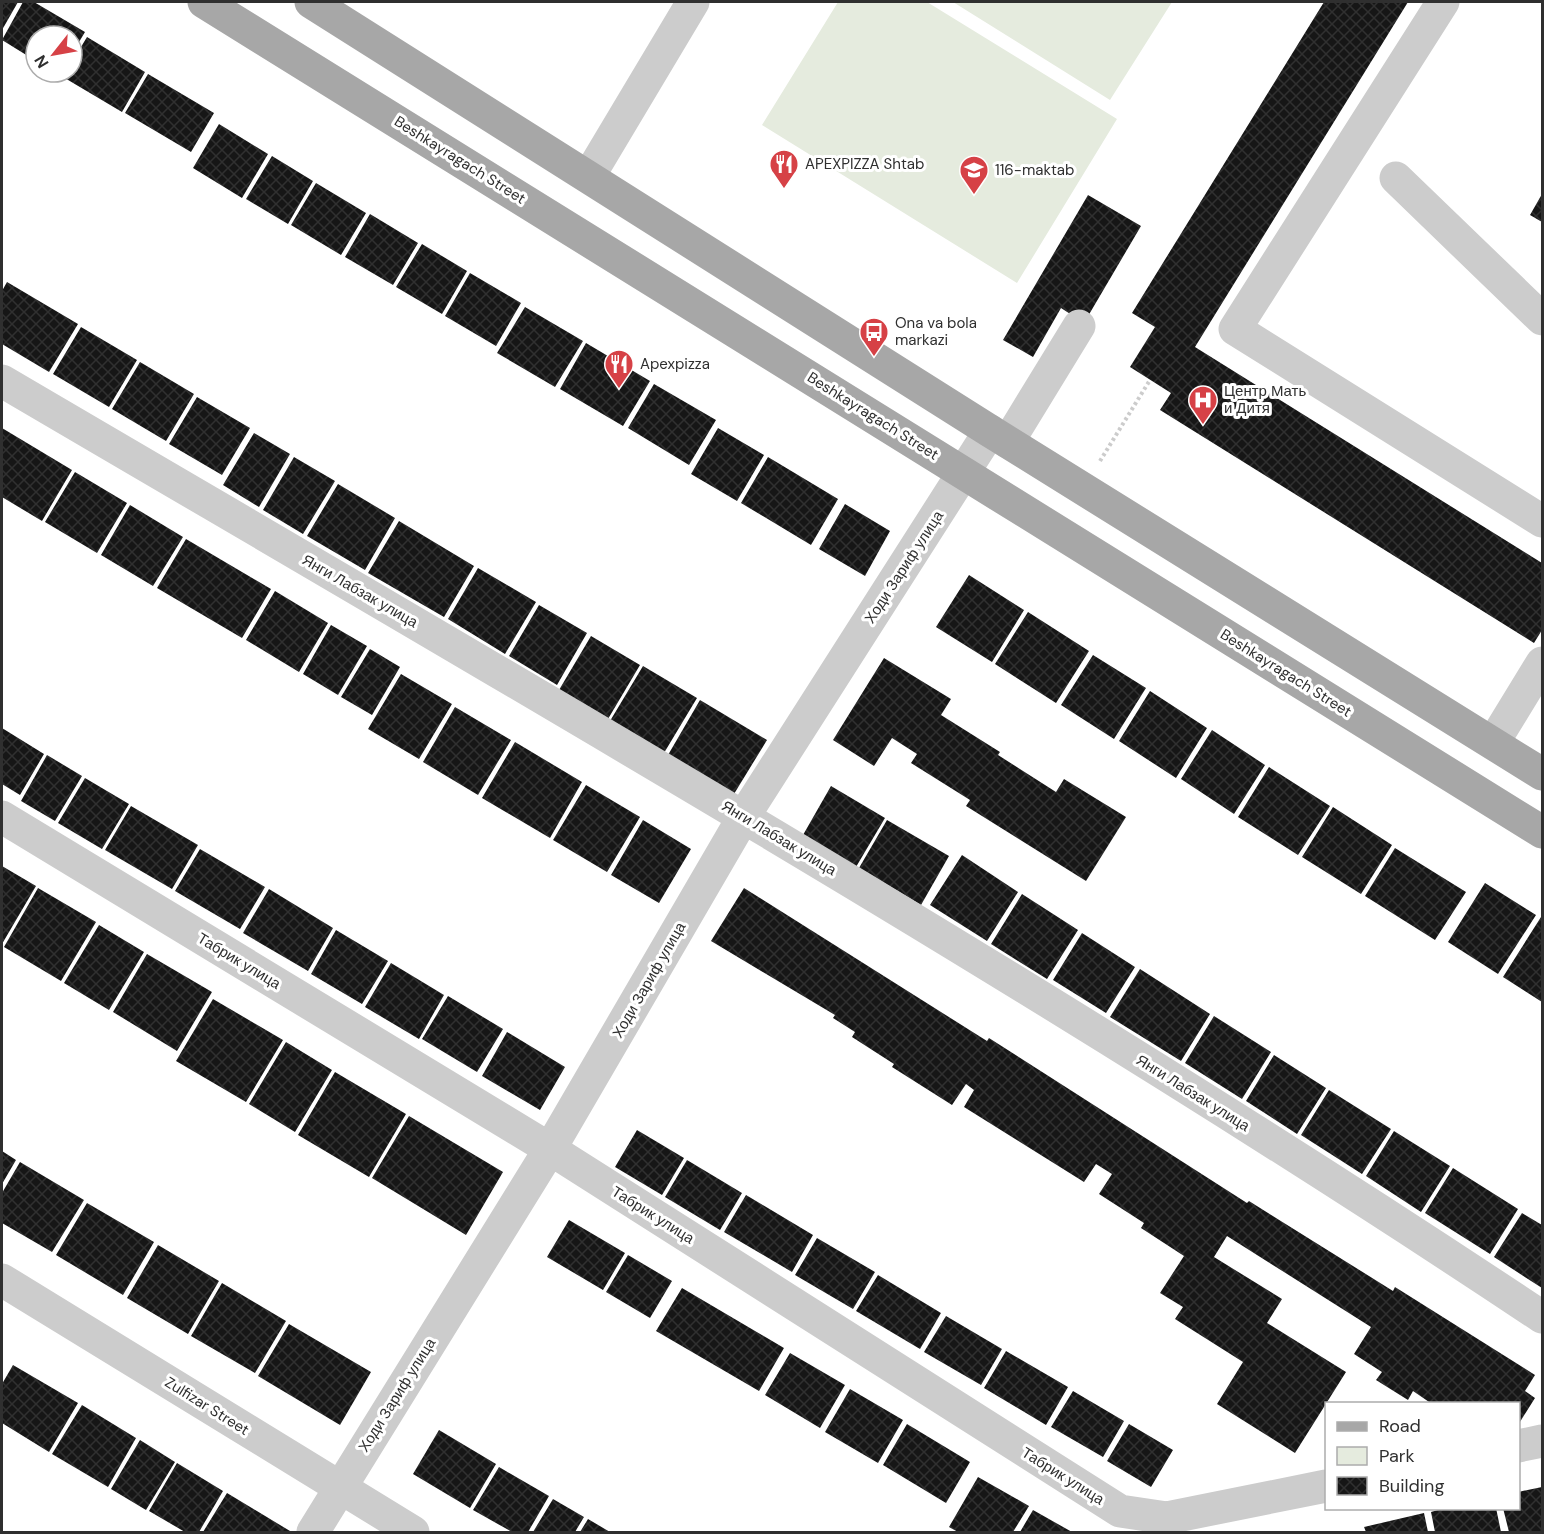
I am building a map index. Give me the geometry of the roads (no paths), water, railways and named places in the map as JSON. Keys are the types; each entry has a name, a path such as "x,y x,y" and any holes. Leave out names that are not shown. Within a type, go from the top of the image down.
{"main road":[{"name":"Beshkayragach Street","path":"204,2 1542,832"},
{"path":"311,2 999,436 1542,774"}],"street":[{"path":"589,176 693,2"},
{"path":"1443,2 1235,329 1542,521"},
{"path":"1396,178 1542,319"},
{"name":"Ходи Зариф улица","path":"313,1533 550,1149 744,816 965,473 999,436 1079,326"},
{"name":"Янги Лабзак улица","path":"2,381 744,816 1364,1198 1542,1317"},
{"path":"1492,743 1542,663"},
{"name":"Табрик улица","path":"2,817 550,1149 1120,1511 1167,1518 1325,1485"},
{"name":"Zulfizar Street","path":"2,1280 413,1533"},
{"path":"1520,1446 1542,1441"}],"place":[{"name":"APEXPIZZA Shtab","path":"784,190"},
{"name":"116-maktab","path":"974,196"},
{"name":"Ona va bola markazi","path":"874,358"},
{"name":"Apexpizza","path":"619,390"},
{"name":"Центр Мать и Дитя","path":"1203,426"}]}
